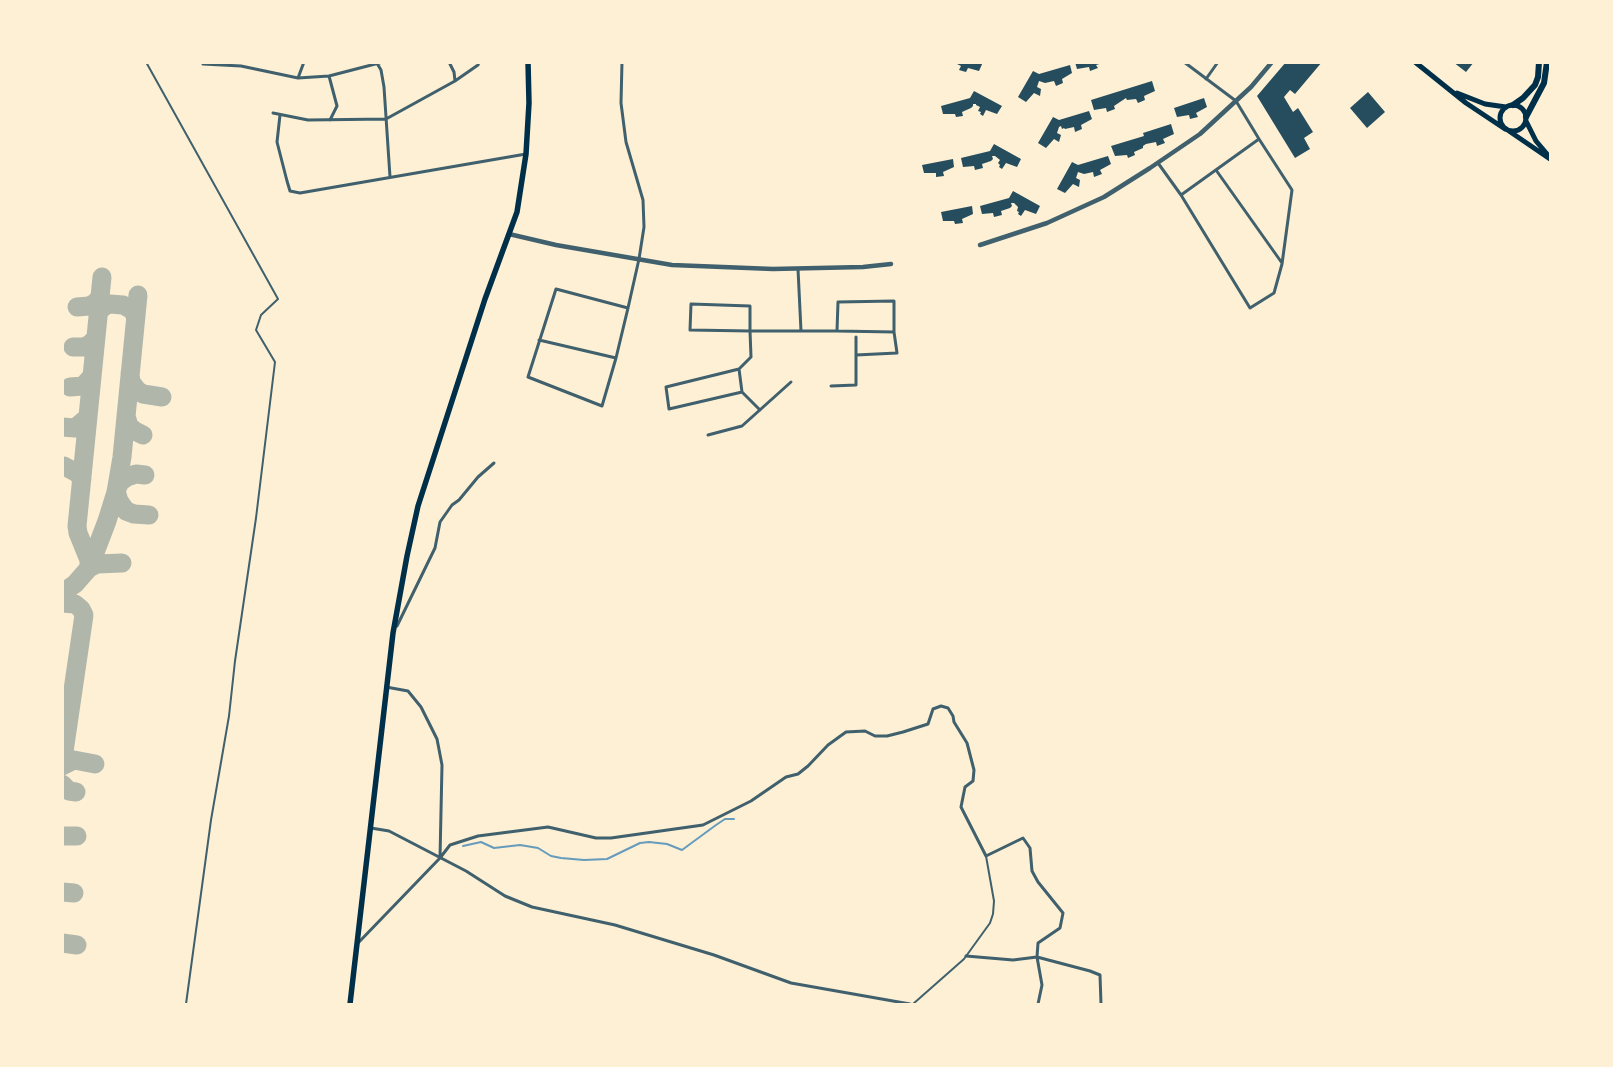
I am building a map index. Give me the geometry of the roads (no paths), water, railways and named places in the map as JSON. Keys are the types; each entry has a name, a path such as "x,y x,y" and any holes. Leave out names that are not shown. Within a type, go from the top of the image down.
{"highway":[{"path":"1509,106 1523,98 1534,85 1538,77 1539,62"},
{"path":"1526,119 1544,83 1547,62"}],"main road":[{"path":"350,1004 393,633 418,506 485,300 517,212 526,154 529,103 528,62"},
{"path":"1415,62 1466,103 1550,158"},
{"path":"1450,89 1485,104 1521,108 1536,141 1550,158"},
{"path":"1509,106 1500,114 1502,126 1507,130 1517,131 1526,119"}],"street":[{"path":"298,78 304,62"},
{"path":"203,64 241,66 298,78 329,76 378,65 383,62"},
{"path":"449,62 454,72 455,81"},
{"path":"273,113 308,120 386,119 455,81 478,65 479,62"},
{"path":"622,62 621,103 626,142 642,200 644,227 628,308 602,406 528,377 556,289 628,308"},
{"path":"1158,163 1250,308 1274,293 1282,264 1292,190 1236,101 1184,62"},
{"path":"1206,79 1218,62"},
{"path":"980,245 1047,224 1104,197 1200,134 1251,88 1272,62"},
{"path":"378,65 381,70 384,87 390,177"},
{"path":"329,76 337,106 330,120"},
{"path":"280,115 277,142 290,191 300,193 526,154"},
{"path":"1180,195 1259,139"},
{"path":"1216,170 1282,264"},
{"path":"509,234 556,245 672,265 773,270 863,267 891,264"},
{"path":"798,269 801,331"},
{"path":"836,331 838,302 894,301 894,332 897,353 856,355"},
{"path":"742,392 669,409 666,387 739,369 751,356 750,331 750,306 691,304 690,330 750,331 836,331 894,332"},
{"path":"831,386 856,385 856,337"},
{"path":"539,340 616,358"},
{"path":"739,369 742,392 760,410"},
{"path":"708,435 742,426 791,382"},
{"path":"393,633 435,548 440,522 452,505 494,462"},
{"path":"386,687 408,691 420,707 437,738 442,766 440,858"},
{"path":"357,944 440,858 450,845 466,839 534,828 548,827 596,838 611,838 703,825 751,801 786,777 798,774 846,732 865,731 875,736 887,736 903,732 928,724 933,709 941,706 948,708 967,743 974,775 973,781 965,787 961,807 986,856 1023,838 1030,848 1032,870 1038,882 1063,913 1060,928 1038,943 1037,957 1042,985 1038,1004"},
{"path":"371,828 389,831 466,871 505,896 532,907 615,925 714,955 791,983 912,1004"},
{"path":"966,956 1013,960 1037,957 1090,971 1100,976 1101,1004"}],"lane":[{"path":"146,62 278,299 261,315 256,330 275,362 255,525 235,661 230,716 211,820 186,1004"},
{"path":"912,1004 966,956 985,930 993,914 994,901 986,856"}],"waterway":[{"path":"463,846 481,842 494,848 520,845 538,848 551,856 561,858 607,859 640,843 667,844 682,850 725,819 734,819"}]}
